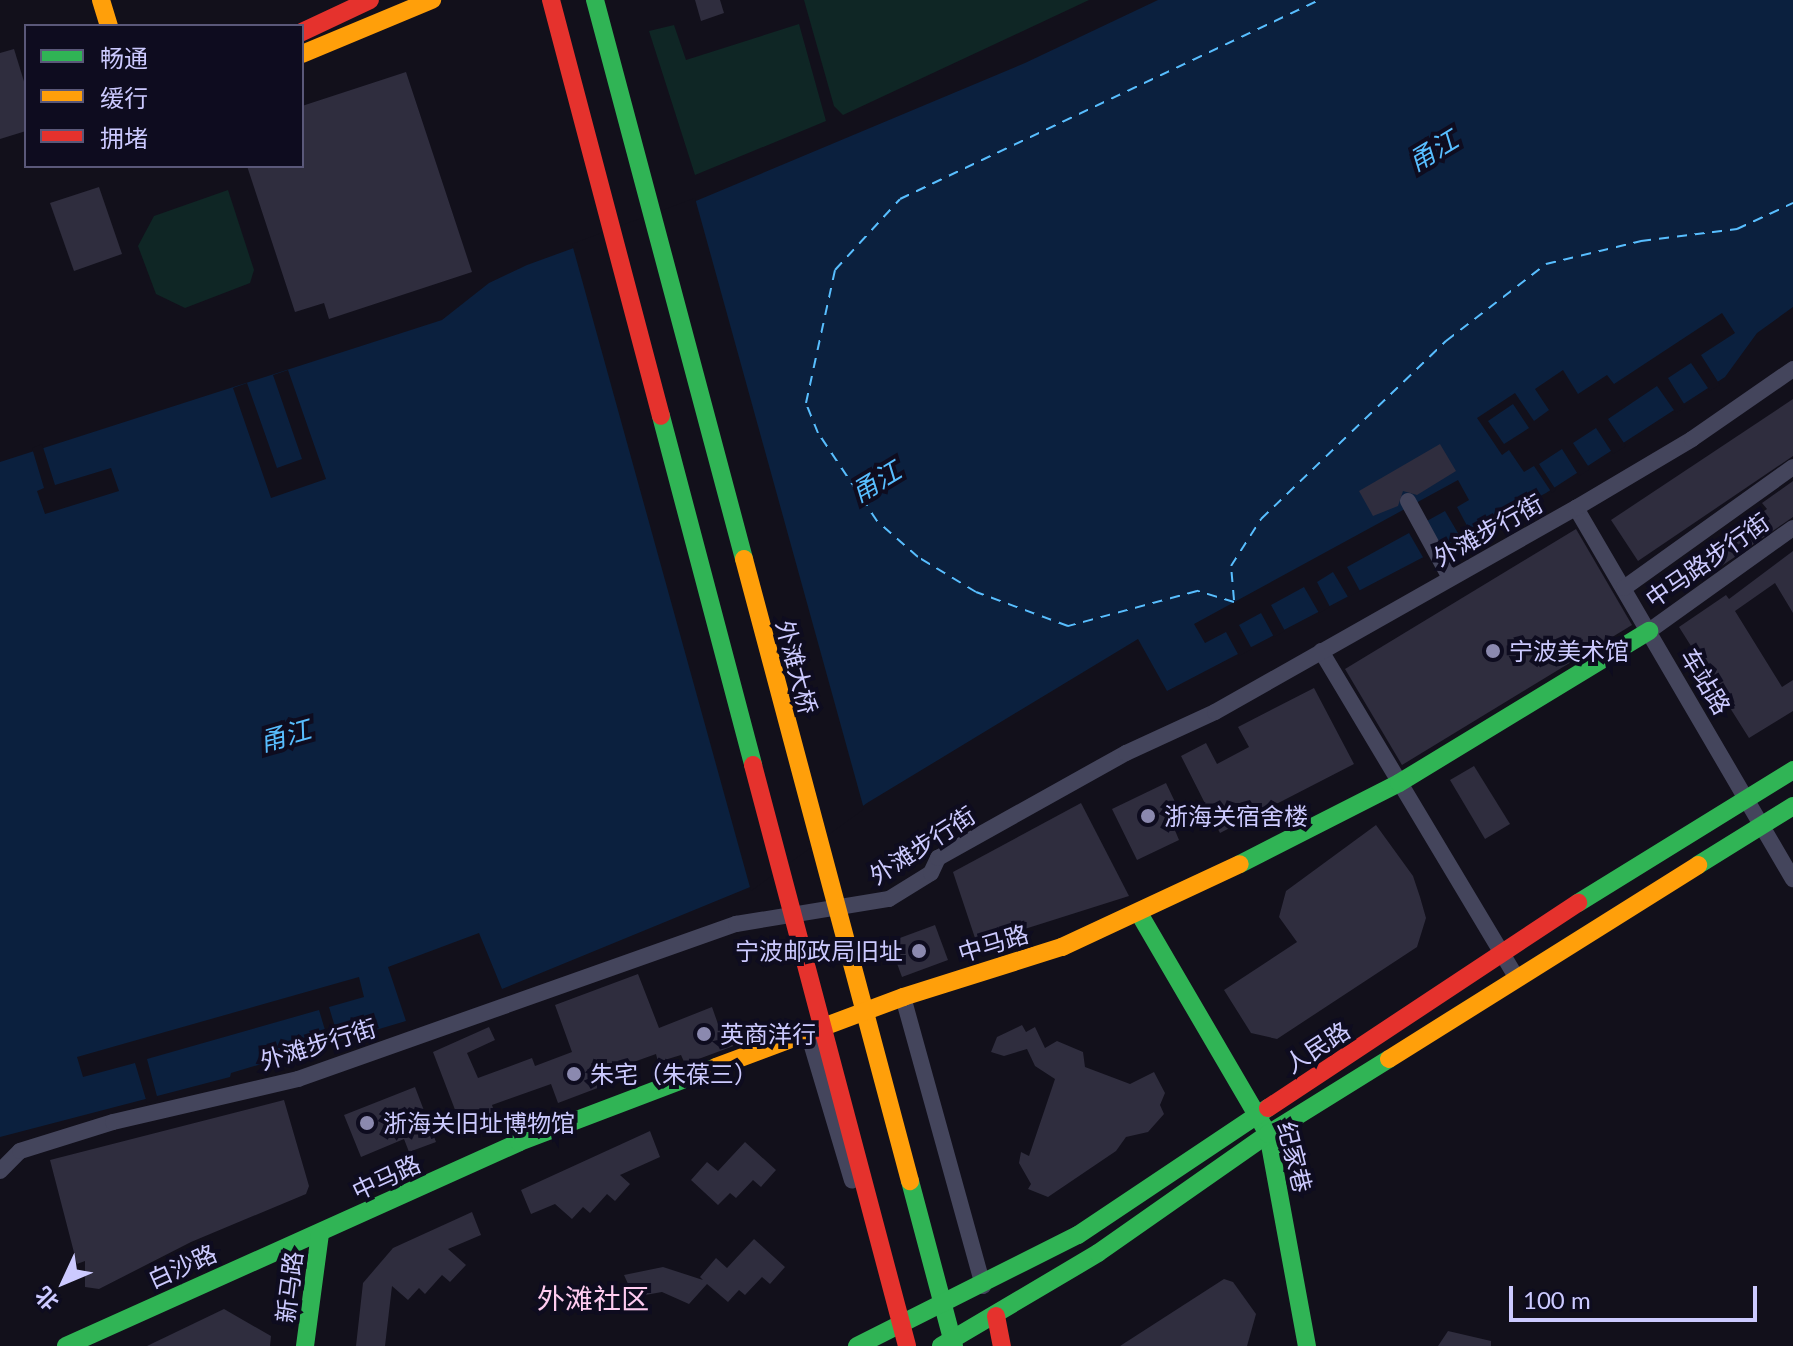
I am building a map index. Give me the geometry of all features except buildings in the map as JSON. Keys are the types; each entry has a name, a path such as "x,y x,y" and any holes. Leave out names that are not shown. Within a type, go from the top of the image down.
{"main road":[{"path":"101,0 108,24"},
{"path":"304,31 370,0"},
{"path":"304,53 432,0"},
{"path":"551,0 907,1346"},
{"name":"外滩大桥","path":"595,0 954,1346"},
{"name":"中马路","path":"320,1234 519,1142 903,997 1062,947 1140,915 1399,783 1649,631"},
{"name":"人民路","path":"857,1346 894,1325 983,1286 1078,1235 1505,951 1747,796 1793,770"},
{"name":"人民路","path":"941,1346 1098,1253 1268,1134 1793,806"},
{"name":"纪家巷","path":"1140,915 1268,1134 1307,1346"},
{"name":"白沙路","path":"66,1346 320,1234"},
{"name":"新马路","path":"305,1346 320,1234"},
{"path":"996,1316 1002,1346"}],"street":[{"name":"外滩步行街","path":"0,1171 20,1151 113,1122 298,1079 736,924 889,899 931,873 938,858 1321,651 1576,508 1692,439 1793,369"},
{"path":"1624,588 1793,467"},
{"path":"1408,501 1450,578"},
{"name":"车站路","path":"1576,508 1793,879"},
{"name":"中马路步行街","path":"1649,631 1793,528"},
{"path":"1321,651 1399,783 1505,951 1517,978"},
{"path":"903,997 983,1286"},
{"path":"808,1033 894,1325"}],"green space":[{"path":"804,0 1089,0 843,115 834,106"},
{"path":"799,24 826,121 695,175 649,31 674,25 686,60"},
{"path":"228,190 254,270 250,283 185,308 156,294 138,246 154,216"}],"water":[{"name":"甬江","path":"1158,0 1793,0 1793,307 1757,333 1725,377 1546,493 1167,691 1138,639 867,803 755,885 502,989 479,933 388,967 406,1021 231,1073 230,1077 0,1137 0,462 442,320 489,283 527,265 648,221 1025,63"}],"pier":[{"path":"695,198 864,809 751,891 572,244"},
{"path":"1722,313 1735,333 1701,355 1720,385 1710,391 1691,363 1668,378 1686,407 1676,413 1657,386 1608,419 1626,446 1613,454 1596,428 1573,443 1590,469 1579,476 1562,449 1539,464 1556,490 1552,493 1534,466 1524,472 1509,450 1502,455 1477,418 1515,393 1534,421 1549,410 1535,389 1563,370 1578,394 1607,375 1614,384","holes":["1513,404 1529,428 1504,444 1488,421"]},
{"path":"288,370 326,479 271,498 233,388 247,383 277,468 302,459 273,375"},
{"path":"42,444 55,485 111,468 119,491 45,514 37,491 44,488 32,448"},
{"path":"1458,480 1469,500 1457,507 1472,535 1462,540 1445,511 1425,522 1441,551 1424,559 1409,533 1347,567 1360,591 1348,597 1333,572 1317,582 1330,607 1319,613 1304,587 1271,605 1285,631 1274,637 1261,613 1239,625 1252,649 1239,656 1226,632 1205,643 1194,624"},
{"path":"359,977 364,997 329,1007 341,1047 331,1050 319,1010 147,1059 158,1100 147,1103 135,1063 83,1077 77,1057"}],"ferry route":[{"path":"1234,602 1197,591 1068,626 976,592 918,557 877,521 818,433 806,403 835,270 900,199 1320,0"},
{"path":"1234,600 1231,566 1261,519 1446,341 1546,264 1641,241 1737,229 1793,203"}],"traffic: fast":[{"path":"595,0 744,559"},
{"path":"661,416 753,765"},
{"path":"1240,864 1399,783 1649,631"},
{"path":"1578,903 1793,770"},
{"path":"1698,865 1793,806"},
{"path":"1140,915 1268,1134 1307,1346"},
{"path":"941,1346 1098,1253 1268,1134 1389,1059"},
{"path":"66,1346 519,1142 716,1067"},
{"path":"857,1346 1078,1235 1268,1108"},
{"path":"910,1181 954,1346"},
{"path":"305,1346 320,1234"}],"traffic: slow":[{"path":"101,0 108,24"},
{"path":"304,53 432,0"},
{"path":"744,559 910,1181"},
{"path":"716,1067 903,997 1062,947 1240,864"},
{"path":"1389,1059 1698,865"}],"traffic: jam":[{"path":"304,31 370,0"},
{"path":"551,0 661,416"},
{"path":"753,765 907,1346"},
{"path":"1268,1108 1578,903"},
{"path":"996,1316 1002,1346"}],"place":[{"name":"宁波美术馆","path":"1493,651"},
{"name":"浙海关宿舍楼","path":"1148,816"},
{"name":"宁波邮政局旧址","path":"919,951"},
{"name":"英商洋行","path":"704,1034"},
{"name":"朱宅（朱葆三）","path":"574,1074"},
{"name":"浙海关旧址博物馆","path":"367,1123"}],"district":[{"name":"外滩社区","path":"593,1298"}]}
